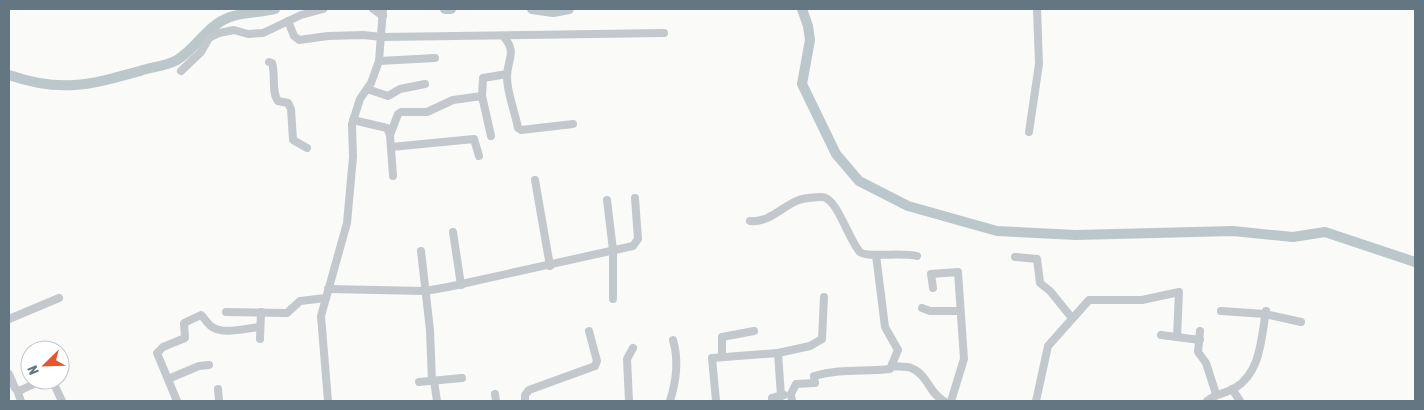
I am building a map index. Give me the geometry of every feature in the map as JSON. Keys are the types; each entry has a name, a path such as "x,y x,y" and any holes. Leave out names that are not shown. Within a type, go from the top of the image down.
{"street":[{"path":"181,71 201,52 209,38 219,33 234,30 256,34 323,9"},
{"path":"328,401 321,316 346,223 353,157 353,120 379,62 383,11 373,9"},
{"path":"1029,132 1040,64 1038,9"},
{"path":"288,21 294,36 299,40 328,36 503,36 664,33"},
{"path":"503,36 508,42 511,53 508,74 518,128 521,130 573,124"},
{"path":"379,62 435,58"},
{"path":"268,62 272,63 274,68 275,97 278,101 288,103 291,108 293,140 306,148"},
{"path":"491,136 482,96 483,78 508,74"},
{"path":"367,89 388,96 400,88 425,84"},
{"path":"390,135 398,114 401,112 427,112 453,100 482,96"},
{"path":"353,120 387,128 390,135 393,176"},
{"path":"391,147 474,139 479,156"},
{"path":"535,180 550,266"},
{"path":"328,289 425,291 550,266 613,250 637,242 634,198"},
{"path":"750,221 762,221 801,199 827,198 836,207 839,218 861,254 868,256 891,253 916,256"},
{"path":"607,200 613,250 613,299"},
{"path":"453,232 461,285"},
{"path":"421,251 430,330 433,381 437,401"},
{"path":"772,401 772,398 781,396 791,397 796,384 815,383 814,376 847,369 869,372 890,369 898,350 885,326 876,255"},
{"path":"1015,257 1037,259 1040,283 1050,291 1072,318"},
{"path":"933,288 931,274 958,272 964,359 951,401"},
{"path":"1036,401 1048,346 1089,300 1142,300 1180,292 1177,337"},
{"path":"716,401 712,358 778,353 810,346 822,339 824,296"},
{"path":"9,319 59,298"},
{"path":"226,312 287,313 300,301 326,298"},
{"path":"922,308 930,311 960,311"},
{"path":"1221,311 1266,313 1301,322"},
{"path":"260,340 261,312"},
{"path":"1207,401 1216,394 1232,390 1247,380 1255,368 1266,313"},
{"path":"178,401 157,353 163,347 185,338 185,322 201,314 210,326 220,329 231,330 260,327"},
{"path":"525,401 525,395 529,390 595,366 597,361 589,331"},
{"path":"722,357 722,337 754,331"},
{"path":"1200,331 1198,352 1206,362 1216,394"},
{"path":"1161,335 1200,340"},
{"path":"670,401 676,372 676,350 673,340"},
{"path":"629,401 627,359 633,348"},
{"path":"778,353 781,396"},
{"path":"168,379 209,365"},
{"path":"892,366 912,368 924,378 935,397 944,401"},
{"path":"9,374 21,401"},
{"path":"419,382 462,378"},
{"path":"218,389 219,401"},
{"path":"1232,390 1240,401"},
{"path":"926,401 935,397"}],"waterway":[{"path":"9,75 27,81 60,85 75,85 105,80 177,60 215,25 230,17 275,9"},
{"path":"445,9 451,9"},
{"path":"532,9 553,12 569,9"},
{"path":"802,9 808,26 810,40 802,84 836,154 859,181 908,206 997,231 1076,235 1233,231 1293,237 1325,232 1415,262"}]}
